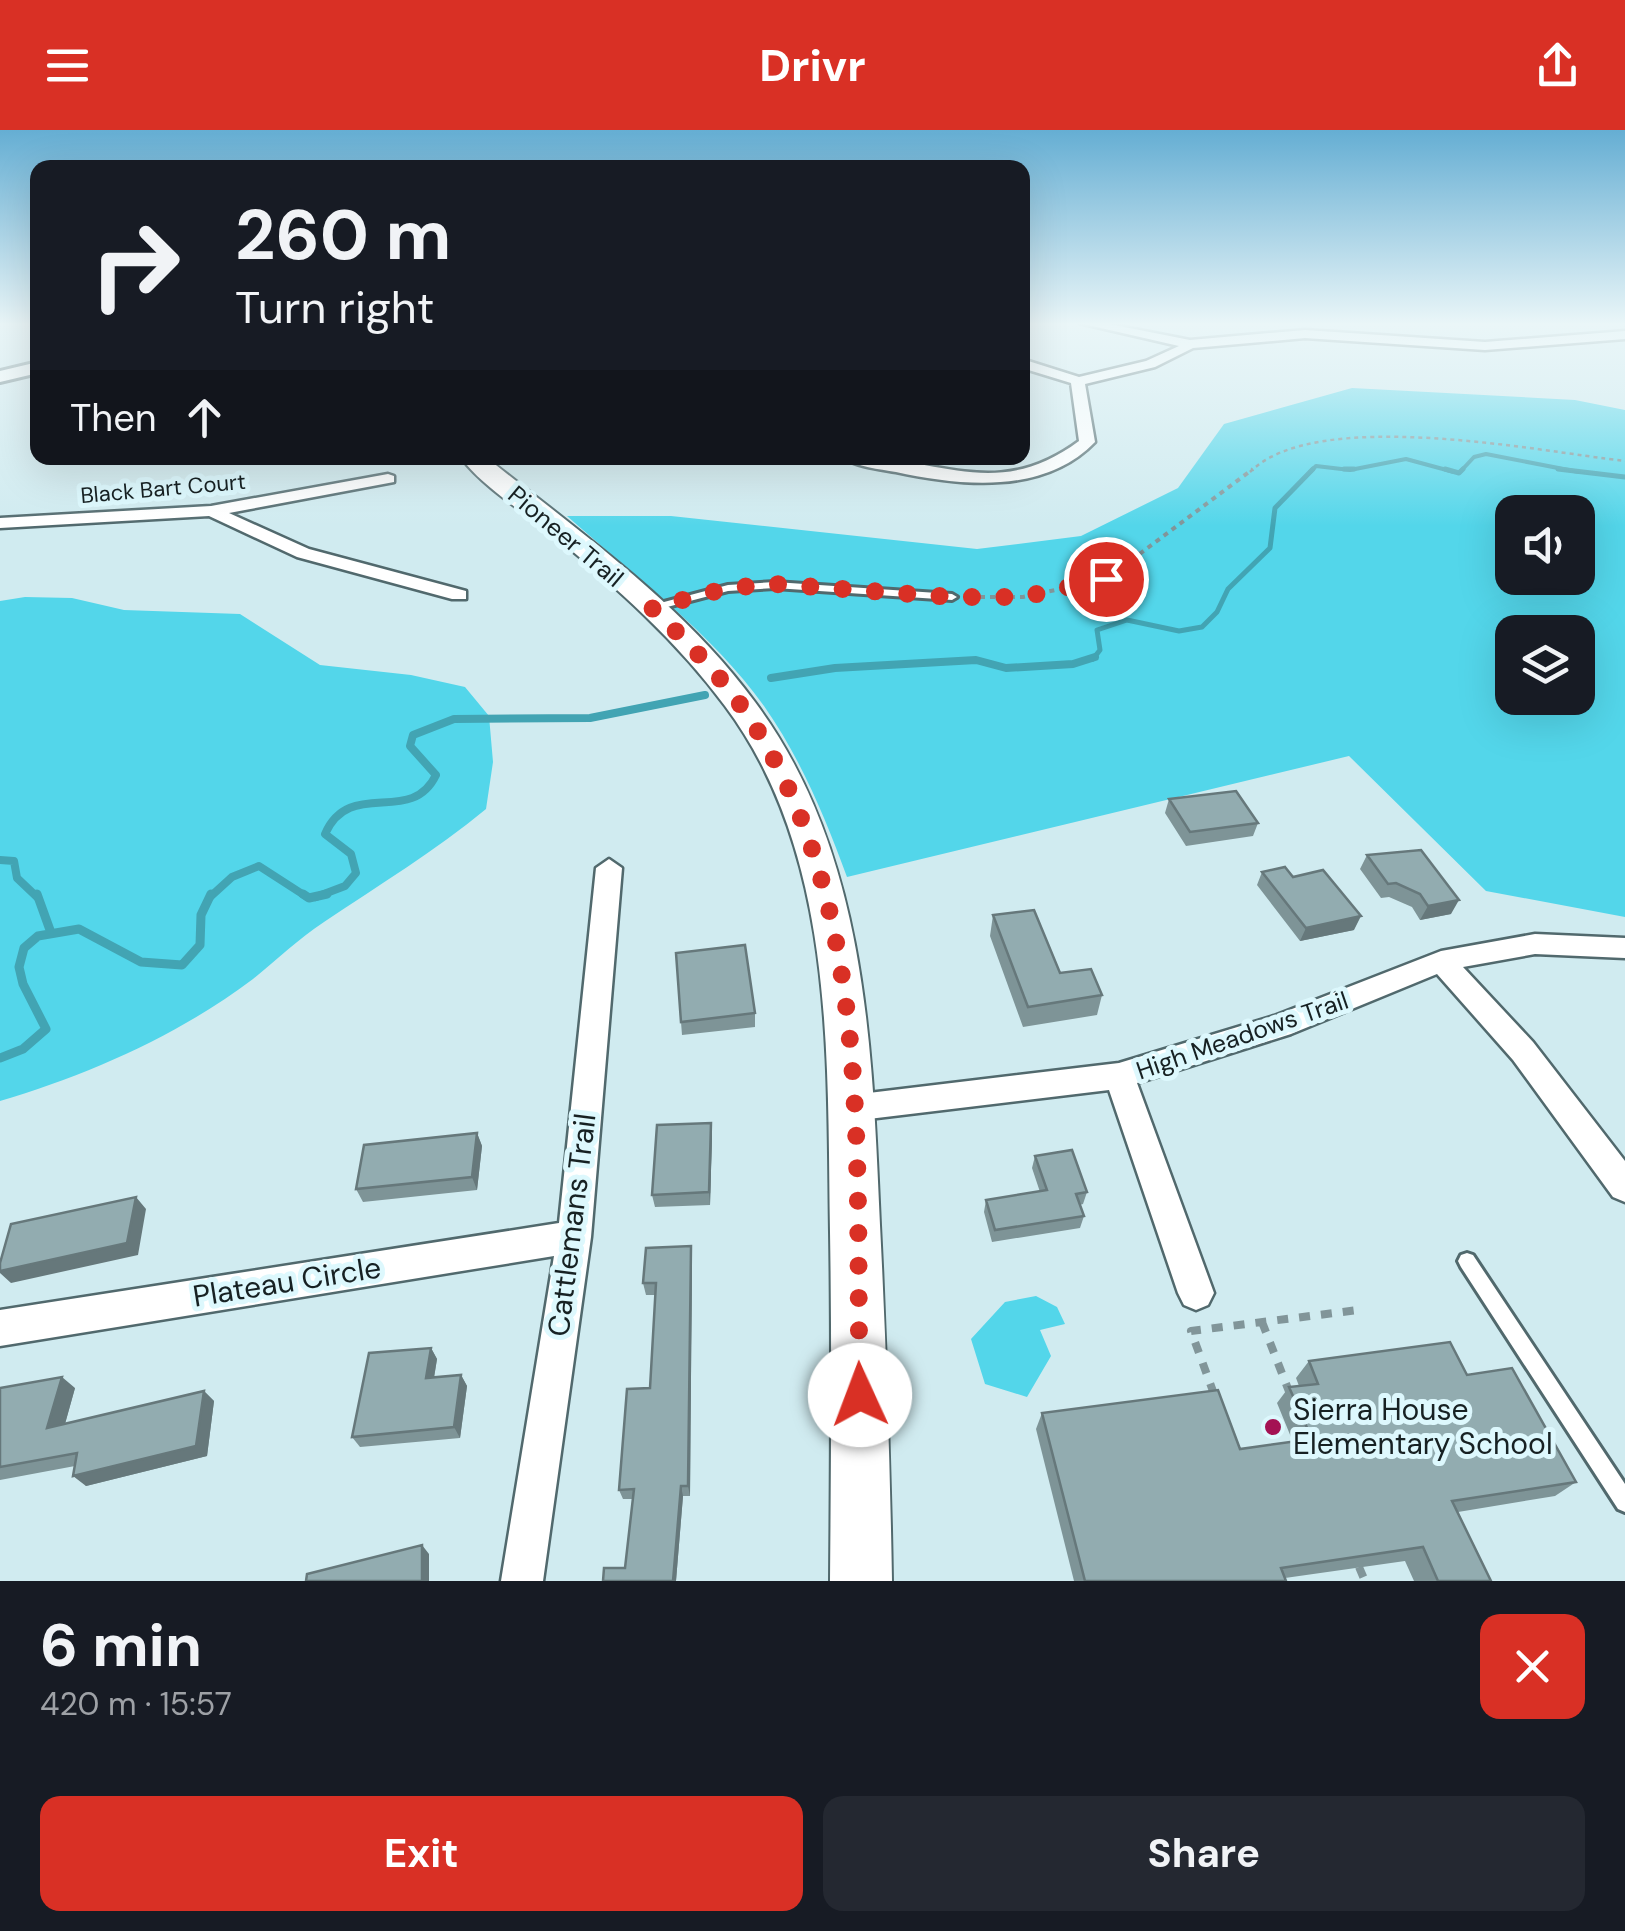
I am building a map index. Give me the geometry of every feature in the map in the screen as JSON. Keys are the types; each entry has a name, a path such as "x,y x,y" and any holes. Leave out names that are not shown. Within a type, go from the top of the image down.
{"main road":[{"name":"Pioneer Trail","path":"480,465 652,608 743,708 786,781 811,838 844,977 852,1108 860,1581"}],"street":[{"path":"888,465 956,478 1011,475 1056,462 1087,442 1079,391"},
{"name":"Black Bart Court","path":"0,524 211,511 388,479"},
{"path":"211,511 303,553 459,595"},
{"name":"Cattlemans Trail","path":"522,1581 574,1237 609,868"},
{"name":"High Meadows Trail","path":"852,1108 1119,1076 1281,1026 1440,961 1535,944 1625,948"},
{"path":"1440,961 1523,1051 1625,1187"},
{"path":"1119,1076 1196,1293"},
{"name":"Plateau Circle","path":"0,1328 574,1237"}],"lane":[{"path":"652,608 728,588 775,584 952,597"},
{"path":"1467,1261 1625,1502"}],"path":[{"path":"952,597 1023,597 1106,579 1241,481 1259,462 1332,438 1469,443 1625,461"},
{"path":"1220,1414 1191,1331 1358,1310"},
{"path":"1262,1322 1292,1400"},
{"path":"1359,1567 1365,1581"}],"shaded area":[{"path":"1342,391 1575,400 1625,410 1625,917 1486,891 1349,756 847,877 801,768 764,706 721,654 567,516 671,516 977,549 1081,536 1178,488 1224,424"},
{"path":"72,598 124,610 240,614 320,665 411,675 465,687 489,716 493,762 486,809 195,1018 99,1066 0,1101 0,601"},
{"path":"1036,1296 1057,1307 1065,1324 1040,1330 1051,1356 1027,1397 985,1384 971,1339 1005,1302"}],"building":[{"path":"1236,791 1258,823 1190,832 1169,799"},
{"path":"1421,850 1459,900 1428,906 1420,894 1396,883 1388,884 1367,855"},
{"path":"1285,867 1293,877 1323,870 1361,916 1306,928 1262,872"},
{"path":"1034,910 1060,973 1091,969 1102,995 1028,1007 993,915"},
{"path":"745,945 755,1013 681,1022 676,953"},
{"path":"711,1123 709,1192 652,1195 657,1125"},
{"path":"477,1133 472,1177 356,1189 364,1145"},
{"path":"1072,1150 1087,1192 1076,1194 1084,1216 995,1230 986,1200 1047,1190 1035,1156"},
{"path":"136,1197 127,1243 0,1271 11,1224"},
{"path":"691,1246 688,1486 681,1486 673,1581 603,1581 604,1568 625,1568 634,1489 619,1490 627,1389 650,1388 656,1283 643,1283 646,1248"},
{"path":"1450,1342 1467,1375 1512,1368 1576,1482 1452,1501 1491,1581 1438,1581 1423,1547 1281,1568 1286,1581 1085,1581 1042,1413 1218,1390 1240,1449 1312,1439 1289,1387 1318,1384 1309,1361"},
{"path":"431,1348 426,1378 461,1375 454,1427 352,1437 369,1353"},
{"path":"62,1377 47,1428 204,1391 196,1446 73,1476 77,1453 0,1467 0,1388"},
{"path":"422,1545 422,1581 306,1581 307,1574"}],"waterway":[{"path":"1460,472 1474,457 1486,454 1572,471"},
{"path":"1313,469 1316,466 1350,470 1406,459 1454,472"},
{"path":"1094,657 1100,650 1097,630 1127,620 1179,631 1202,627 1217,612 1228,589 1270,548 1275,508 1313,469"},
{"path":"1310,472 1313,469"},
{"path":"1344,469 1354,469"},
{"path":"1445,469 1460,472"},
{"path":"1460,472 1463,469"},
{"path":"1558,469 1572,471"},
{"path":"1572,471 1625,477"},
{"path":"1572,471 1579,472"},
{"path":"771,678 835,668 976,660 1006,668 1073,664 1094,657"},
{"path":"320,896 345,886 356,873 351,854 325,834 336,817 349,808 412,798 425,790 436,775 410,746 413,735 454,719 590,718 705,695"},
{"path":"0,860 14,861 17,878 37,897"},
{"path":"210,897 232,877 259,866 307,897"},
{"path":"37,894 50,930"},
{"path":"0,1058 23,1049 46,1029 23,984 19,967 24,948 38,936 79,929 141,962 182,965 200,945 201,915 211,894"},
{"path":"303,894 309,898 320,896"},
{"path":"320,896 327,894"}],"place":[{"name":"Sierra House Elementary School","path":"1273,1427"}],"route":[{"path":"860,1395 850,1056 844,977 834,922 811,838 765,743 718,676 652,608 728,588 775,584 952,597 1023,597 1106,579"}]}
